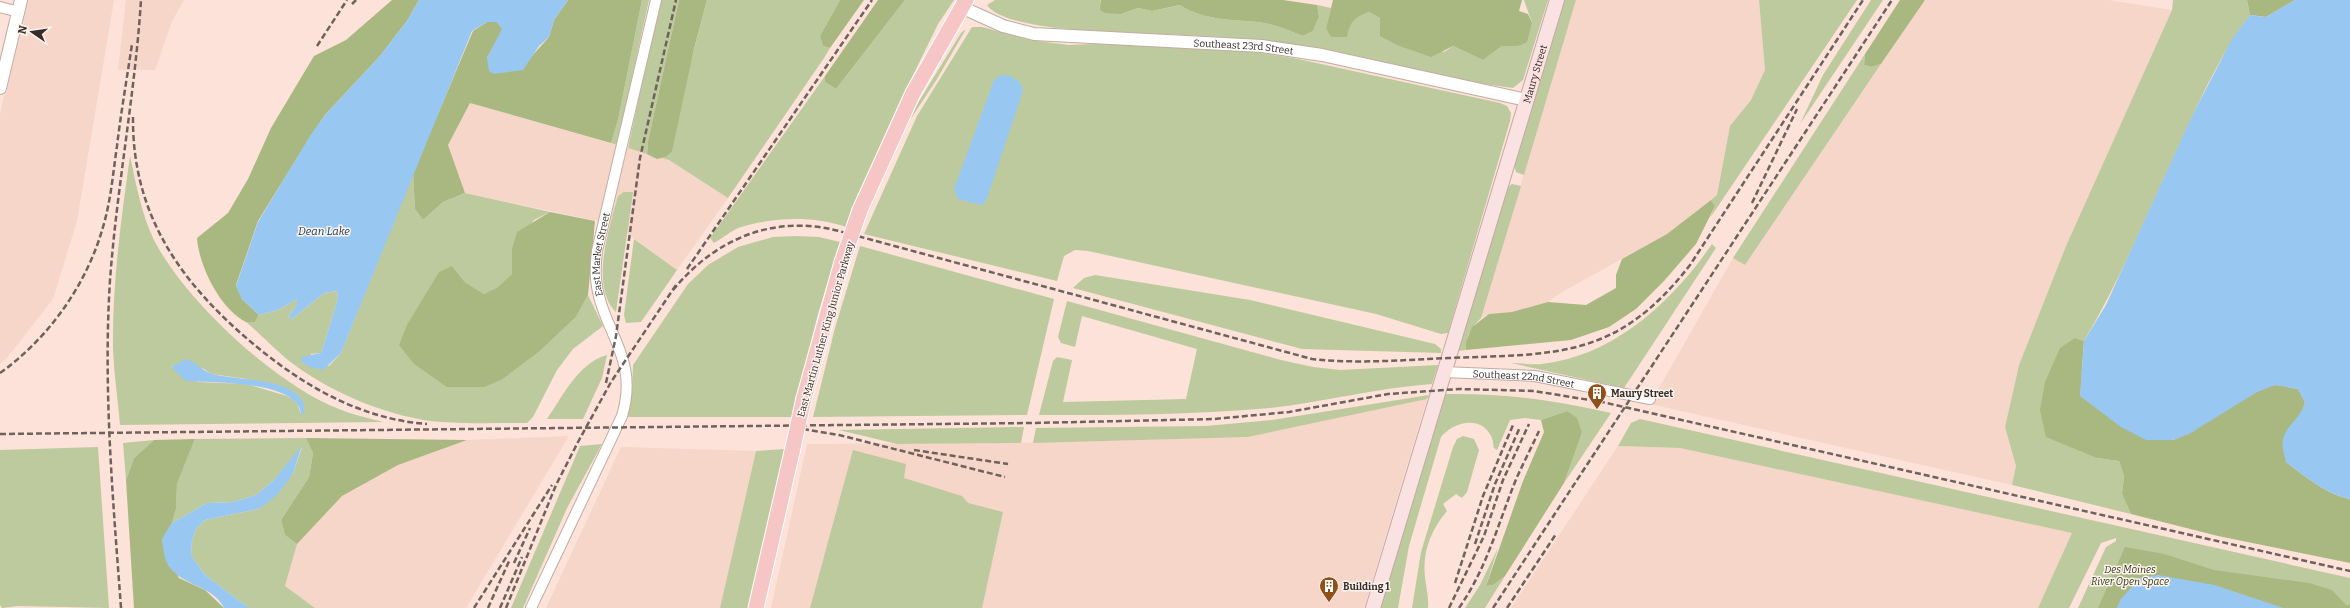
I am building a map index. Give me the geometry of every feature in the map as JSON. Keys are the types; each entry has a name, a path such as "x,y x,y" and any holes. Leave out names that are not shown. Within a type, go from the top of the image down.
{"main road":[{"name":"Maury Street","path":"1373,608 1556,0"},
{"name":"East Martin Luther King Junior Parkway","path":"756,608 804,398 842,262 860,210 913,93 964,4"}],"street":[{"name":"East Market Street","path":"531,608 620,421 627,402 628,385 624,362 616,336 600,302 595,270 597,251 656,0"},
{"name":"Southeast 23rd Street","path":"964,4 1003,26 1034,34 1262,46 1322,55 1526,100"},
{"path":"0,7 20,6 0,88"},
{"name":"Southeast 22nd Street","path":"1444,372 1535,376 1650,399"}],"shaded area":[{"path":"26,0 114,0 77,221 53,299 6,359 0,363 0,114"},
{"path":"126,0 184,0 172,21 155,70 118,70"},
{"path":"1576,0 1759,0 1765,70 1751,100 1730,126 1717,195 1667,234 1562,292 1548,302 1512,312 1489,314 1481,318"},
{"path":"1925,0 2108,0 2172,10 2066,246 2019,365 2005,427 2016,466 2012,485 1650,404 1733,258 1745,265"},
{"path":"470,103 669,160 728,198 677,270 616,225 465,193 448,145"},
{"path":"1427,399 1364,608 771,608 807,444 1013,443 1248,437"},
{"path":"569,436 466,608 315,608 285,586 297,544 342,496 398,465 467,440"},
{"path":"1618,446 1680,448 2073,533 2038,608 1511,608"},
{"path":"621,447 756,451 720,608 546,608"}],"green space":[{"path":"392,0 419,0 407,21 380,56 325,115 258,221 236,285 242,299 259,315 255,322 246,322 228,307 212,286 202,261 197,238 228,213 248,179 271,128 314,56 346,40"},
{"path":"568,0 642,0 618,120 611,143 470,103 448,145 465,193 443,202 423,220 415,209 413,173 473,31 487,22 497,22 503,29 487,58 532,56 549,37 554,20"},
{"path":"642,0 649,0 617,145 611,143 618,120"},
{"path":"660,0 679,0 648,141 647,154 628,148"},
{"path":"679,0 707,0 694,49 672,151 666,157 657,159 647,154 648,141"},
{"path":"707,0 840,0 820,36 823,46 830,48 728,198 669,160 662,158 666,157"},
{"path":"840,0 864,0 830,48 823,46 820,36"},
{"path":"878,0 905,0 836,89 825,82 825,76"},
{"path":"905,0 954,0 938,24 898,106 846,227 821,221 794,219 767,221 738,228 714,243 710,238 825,76 825,82 836,89"},
{"path":"995,0 1101,0 1100,2 1121,14 1138,8 1152,11 1181,5 1209,17 1264,23 1303,36 1313,31 1319,17 1317,5 1331,8 1326,28 1350,22 1358,16 1369,12 1444,52 1453,46 1483,60 1502,46 1518,46 1532,23 1524,0 1548,0 1523,80 1513,88 1438,75 1314,47 1270,41 1226,37 1104,32 1034,25 1013,20 997,13 987,5"},
{"path":"1101,0 1283,0 1317,5 1319,17 1313,31 1303,36 1264,23 1208,17 1180,5 1152,11 1138,8 1121,14 1105,13 1100,10"},
{"path":"1333,0 1522,0 1519,11 1528,14 1532,23 1527,42 1518,46 1502,46 1483,60 1453,46 1431,57 1397,45 1380,36 1380,18 1369,12 1356,18 1351,24 1347,37 1331,37 1326,28"},
{"path":"1562,0 1576,0 1524,175 1516,172 1513,162"},
{"path":"1759,0 1857,0 1710,218 1715,206 1711,200 1717,195 1730,126 1751,100 1765,70"},
{"path":"1871,0 1883,0 1800,124 1823,75"},
{"path":"1900,0 1925,0 1881,64 1871,67 1864,65 1865,54"},
{"path":"2173,0 2247,0 2250,15 2230,44 2204,91 2135,242 2098,317 2084,341 2075,338 2097,458 2119,461 2124,476 2122,494 2131,514 2012,485 2016,466 2005,427 2019,365 2066,246 2172,10"},
{"path":"2247,0 2295,0 2266,17 2250,15"},
{"path":"972,27 982,27 1030,40 1069,45 1096,44 1245,50 1298,59 1500,103 1507,106 1511,113 1510,121 1448,333 1441,334 1376,314 1088,251 1075,250 1064,256 1057,281 864,234 917,116"},
{"path":"966,29 937,79 910,120 873,199 908,119 961,33"},
{"path":"1865,54 1864,65 1871,67 1881,64 1745,265 1733,258"},
{"path":"130,156 142,208 153,238 167,262 208,313 260,360 288,381 314,397 339,409 355,415 383,422 120,425 113,350 113,326 120,228","holes":["179,363 204,369 211,374 247,379 299,396 303,413 301,414 296,401 287,396 246,384 198,382 171,367"]},
{"path":"413,173 415,209 423,220 443,202 465,193 550,212 534,220 512,249 512,274 497,289 484,294 465,282 452,266 503,379 540,351 576,317 588,295 603,326 573,349 557,370 533,417 527,423 463,423 424,420 404,416 365,403 328,386 296,366 246,322 255,322 259,315 278,310 297,299 297,305 288,317 292,319 324,293 338,291 337,302 321,353 310,354 329,366 341,353"},
{"path":"1512,184 1521,186 1481,318 1469,332 1466,350 1457,351 1505,189"},
{"path":"624,192 633,192 616,312 608,301 604,287 604,256 618,196"},
{"path":"1711,200 1715,206 1696,244 1664,281 1636,309 1609,327 1571,340 1466,350 1466,341 1472,327 1489,314 1512,312 1548,302 1586,305 1616,288 1616,275 1622,259 1667,234"},
{"path":"550,212 595,221 588,295 576,317 540,351 503,379 484,387 447,387 414,364 399,345 407,325 439,272 452,266 465,282 484,294 497,288 512,274 512,249 517,232"},
{"path":"773,237 819,237 840,242 818,314 792,417 628,417 632,393 633,365 688,284 708,265 738,247"},
{"path":"634,239 677,270 641,322 626,323 624,315"},
{"path":"1712,244 1716,248 1624,388 1511,363 1542,364 1568,359 1593,350 1617,338 1660,305 1679,286"},
{"path":"860,246 1054,299 1027,415 813,417 835,328"},
{"path":"1095,275 1250,300 1435,344 1441,349 1441,353 1302,349 1073,288 1084,278"},
{"path":"1067,301 1281,360 1313,367 1340,370 1438,365 1432,384 1270,408 1126,415 1039,415 1053,361 1057,357 1072,360 1063,402 1186,399 1197,349 1082,316 1075,347 1061,343 1058,337"},
{"path":"2075,338 2084,341 2080,396 2100,409 2173,440 2197,428 2241,400 2267,387 2279,385 2298,389 2305,402 2302,413 2288,429 2286,462 2333,494 2350,499 2350,563 2218,536 2131,514 2122,494 2124,476 2119,461 2097,458 2046,437 2040,410 2045,382 2060,348"},
{"path":"607,355 602,378 583,419 547,419 565,391 579,373 597,359"},
{"path":"1444,394 1528,398 1569,404 1611,413 1564,483 1582,433 1567,411 1541,420 1525,418 1510,420 1497,450 1494,448 1491,436 1481,425 1467,423 1452,428 1446,432 1441,437 1409,546 1398,608 1379,608"},
{"path":"1429,395 1427,399 1248,437 1033,443 1036,428 1206,426 1272,420"},
{"path":"1567,411 1577,418 1582,433 1564,483 1505,576 1493,585 1486,586 1523,481 1544,432 1541,420"},
{"name":"Des Moines River Open Space","path":"1640,419 2350,578 2350,608 2078,608 2106,547 2116,541 2116,538 2101,543 2069,608 2038,608 2072,533 1680,448 1618,446 1631,423"},
{"path":"1024,427 1021,443 897,444 839,430"},
{"path":"1463,436 1474,439 1479,450 1467,492 1462,498 1456,494 1443,504 1447,511 1436,526 1426,550 1424,568 1428,608 1412,608 1421,552 1453,447 1457,439"},
{"path":"306,438 313,453 309,477 281,520 285,535 297,544 285,586 315,608 249,608 205,575 191,555 192,540 196,529 205,520 259,509 293,474 302,447 274,480 256,495 233,502 207,503 172,523 176,509 177,484 195,439"},
{"path":"306,438 467,440 398,465 342,496 297,544 285,535 281,520 309,477 313,453"},
{"path":"195,439 177,484 176,509 172,523 162,540 179,578 205,590 224,608 134,608 126,480 134,458 154,440"},
{"path":"154,440 134,458 126,480 123,443"},
{"path":"602,444 567,508 523,608 511,608 580,446"},
{"path":"98,447 109,608 18,606 2,608 0,605 0,450"},
{"path":"785,449 749,608 720,608 756,451"},
{"path":"853,450 906,464 904,478 962,496 968,503 1003,512 982,608 810,608"},
{"name":"Des Moines River Open Space","path":"2125,547 2164,554 2214,570 2309,583 2332,590 2346,605 2350,605 2350,608 2283,608 2214,585 2121,599 2117,608 2098,608"},
{"path":"1498,548 1486,586 1493,585 1505,576 1485,608 1465,608 1480,585"}],"water":[{"name":"Dean Lake","path":"419,0 568,0 554,20 549,37 539,46 523,70 494,74 489,71 487,58 502,29 497,22 487,22 472,31 341,353 323,370 310,367 302,362 301,357 321,353 337,302 338,291 324,293 292,319 288,317 297,305 297,299 278,310 259,315 242,299 236,286 258,222 310,136 325,115 380,56 407,21"},
{"path":"2295,0 2350,0 2350,499 2333,494 2286,462 2282,445 2284,435 2300,413 2305,402 2298,389 2275,385 2257,392 2189,434 2173,440 2146,440 2121,427 2080,396 2084,341 2106,305 2192,116 2232,39 2250,15 2266,17"},
{"path":"1002,75 1010,76 1020,82 1023,91 986,201 981,205 958,199 954,189 994,80"},
{"path":"186,359 212,374 262,381 287,388 297,394 303,402 304,414 301,414 296,403 285,395 270,389 233,383 186,381 171,367"},
{"path":"302,445 293,474 277,495 259,509 205,520 196,529 192,540 191,555 205,575 249,608 224,608 219,600 212,594 186,581 171,569 166,561 162,539 172,523 207,503 233,502 256,495 274,480"},
{"path":"2158,575 2214,585 2283,608 2117,608 2121,599 2140,578"}],"railway":[{"path":"121,608 108,403 108,321 113,245 135,70 141,0"},
{"path":"317,46 347,0"},
{"path":"352,4 356,0"},
{"path":"606,383 616,336 640,158 676,0"},
{"path":"687,269 872,0"},
{"path":"673,290 689,272 707,257 727,244 747,235 769,229 791,226 815,227 839,231 1312,359 1380,361 1522,355 1553,352 1582,345 1610,335 1637,319 1663,296 1690,265 1863,0"},
{"path":"1493,608 1892,0"},
{"path":"0,373 35,343 64,308 87,269 96,248 106,217 110,197 132,44"},
{"path":"1752,203 1797,109"},
{"path":"133,117 135,153 142,187 152,218 167,247 185,274 206,299 230,324 257,347 296,376 316,388 336,399 380,416 427,424"},
{"path":"506,608 556,485 578,442 611,382 676,285"},
{"path":"0,434 1032,423 1214,419 1289,412 1388,394 1459,389 1534,391 1602,402 2350,571"},
{"path":"1449,608 1484,536 1503,480 1529,424"},
{"path":"1455,583 1483,496 1513,425"},
{"path":"1475,544 1495,484 1520,427"},
{"path":"803,429 839,435 1005,477"},
{"path":"1459,608 1478,576 1492,544 1517,477 1539,431"},
{"path":"914,450 1008,464"},
{"path":"474,608 552,485"},
{"path":"514,563 530,528"},
{"path":"1507,608 1556,534"},
{"path":"500,608 522,557"},
{"path":"488,608 510,559"}],"place":[{"name":"Maury Street","path":"1597,410"},
{"name":"Building 1","path":"1329,603"}]}
